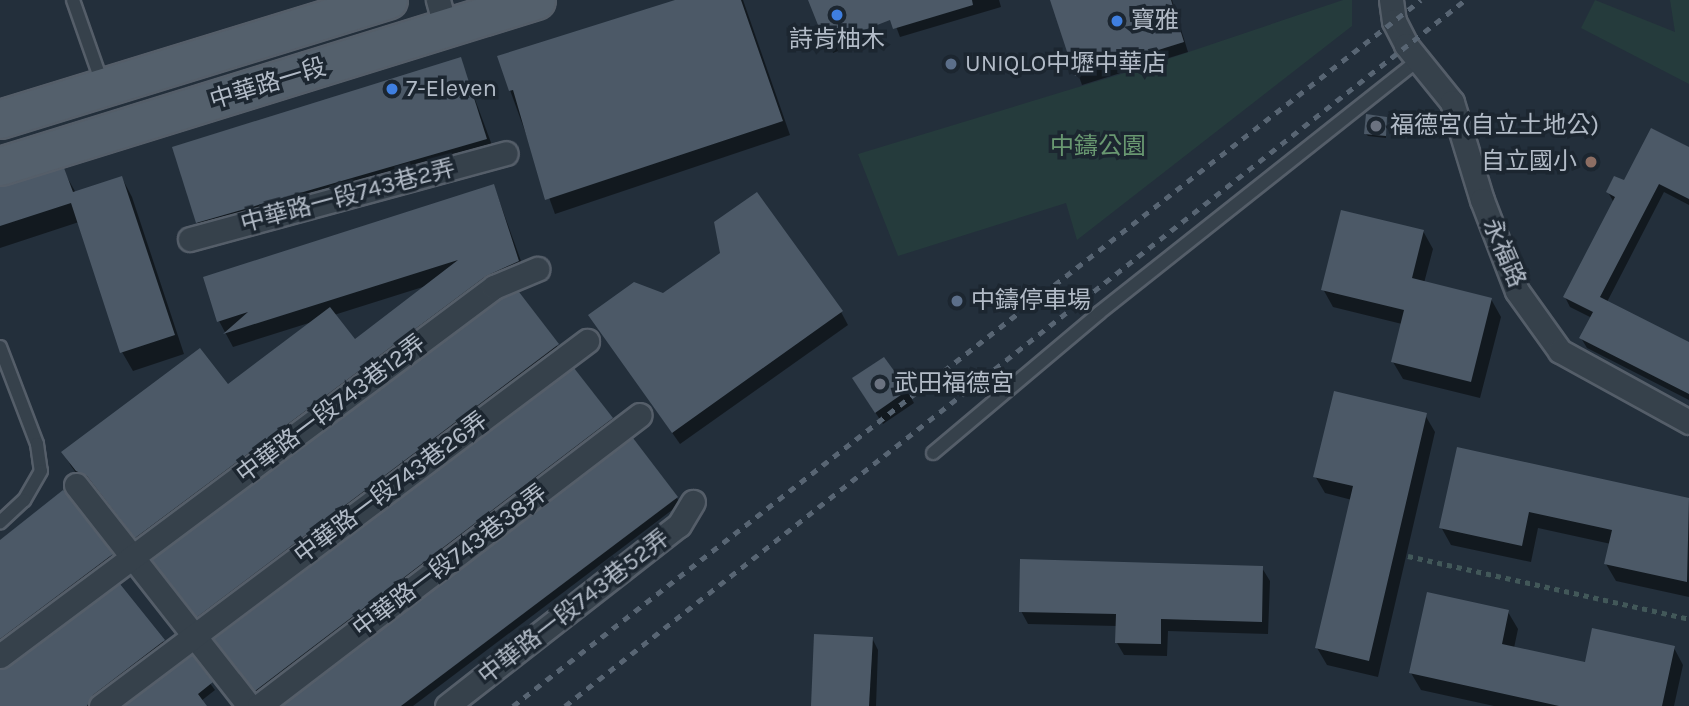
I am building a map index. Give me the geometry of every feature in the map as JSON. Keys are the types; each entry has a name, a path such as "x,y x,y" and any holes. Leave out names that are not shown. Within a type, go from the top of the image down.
{"main road":[{"name":"中華路一段","path":"0,119 388,0"},
{"name":"中華路一段","path":"0,166 442,15 536,0"}],"street":[{"name":"永福路","path":"1392,10 1418,61 1452,102 1482,200 1517,291 1560,351 1689,422"},
{"name":"中華路一段743巷2弄","path":"190,239 506,153"},
{"name":"中華路一段743巷12弄","path":"0,656 494,287 537,269"},
{"name":"中華路一段743巷26弄","path":"101,706 587,341"},
{"name":"中華路一段743巷38弄","path":"259,706 640,415"},
{"path":"76,485 132,560 249,706"},
{"name":"中華路一段743巷52弄","path":"447,706 679,525 694,502"}],"lane":[{"path":"73,0 103,87"},
{"path":"933,453 1099,313 1418,61"},
{"path":"0,346 37,444 41,471 24,500 0,522"}],"path":[{"path":"1408,556 1689,619"}],"green space":[{"name":"中鑄公園","path":"1343,0 1352,0 1352,26 1077,240 1066,203 898,256 858,154 1141,68"},
{"path":"1595,0 1675,32 1670,0 1689,0 1689,84 1581,28"}],"building":[{"path":"675,0 741,0 783,121 545,200 513,90 509,91 497,56"},
{"path":"808,0 972,0 973,5 893,29 890,20 826,45"},
{"name":"寶雅","path":"1050,0 1171,0 1184,42 1075,76"},
{"path":"461,57 487,139 196,223 172,147"},
{"name":"福德宮(自立土地公)","path":"1366,114 1387,117 1386,136 1364,134"},
{"path":"1651,128 1689,147 1689,199 1659,184 1600,297 1689,342 1689,394 1579,338 1593,312 1563,297 1615,197 1606,192 1614,176 1624,180"},
{"path":"64,168 73,192 122,176 175,335 120,353 71,203 0,226 0,186"},
{"path":"494,184 519,261 486,276 135,538 87,476 76,471 61,452 200,348 228,384 330,307 355,339 458,260 223,334 248,312 217,322 203,277"},
{"path":"757,192 843,311 672,433 588,315 634,282 663,293 720,253 714,222"},
{"path":"1341,210 1424,230 1412,278 1492,298 1471,382 1391,362 1404,310 1321,290"},
{"path":"519,292 559,344 197,617 152,560 501,299"},
{"name":"武田福德宮","path":"884,357 908,390 875,413 852,378"},
{"path":"574,368 613,418 255,691 214,639"},
{"path":"1334,391 1427,413 1369,661 1315,648 1353,486 1313,477"},
{"path":"633,438 678,497 401,706 282,706"},
{"path":"1457,447 1689,498 1687,582 1604,564 1612,530 1529,512 1522,546 1439,528"},
{"path":"63,490 113,554 0,639 0,540"},
{"path":"1020,559 1263,566 1262,622 1161,619 1161,644 1115,643 1116,614 1019,612"},
{"path":"120,584 165,640 93,695 87,706 0,706 0,670"},
{"path":"1427,592 1509,610 1502,644 1585,662 1592,628 1675,646 1662,706 1559,706 1409,673"},
{"path":"814,634 873,637 869,706 811,706"},
{"path":"192,655 213,682 198,694 207,706 124,706"}],"railway":[{"path":"513,706 1421,0"},
{"path":"565,706 1465,0"}],"place":[{"name":"詩肯柚木","path":"837,15"},
{"name":"寶雅","path":"1117,21"},
{"name":"UNIQLO中壢中華店","path":"951,64"},
{"name":"7-Eleven","path":"392,89"},
{"name":"福德宮(自立土地公)","path":"1376,126"},
{"name":"自立國小","path":"1591,162"},
{"name":"中鑄停車場","path":"957,301"},
{"name":"武田福德宮","path":"880,384"}]}
